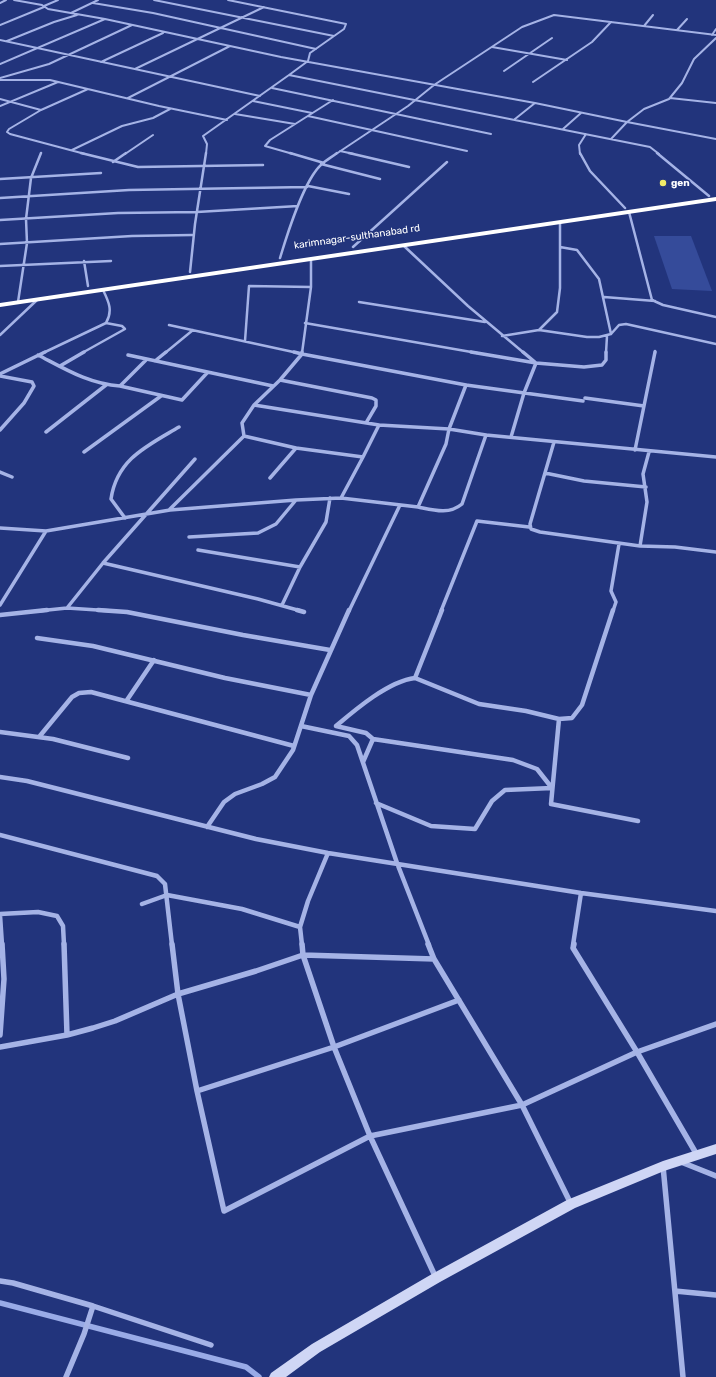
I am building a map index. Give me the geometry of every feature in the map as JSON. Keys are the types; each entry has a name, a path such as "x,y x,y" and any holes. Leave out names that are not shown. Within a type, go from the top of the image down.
{"highway":[{"path":"0,305 18,299 37,300 560,223 627,210 714,196"},
{"name":"karimnagar-sulthanabad rd","path":"0,299 18,299 88,286 353,247 627,210"}],"street":[{"path":"0,3 6,0"},
{"path":"14,0 308,62 535,103 716,139"},
{"path":"0,25 58,0"},
{"path":"71,13 98,0"},
{"path":"154,0 334,36"},
{"path":"190,272 192,235 201,188 207,144 203,136 308,62 310,53 344,29 346,24 228,0"},
{"path":"93,3 153,13 316,49"},
{"path":"135,69 264,7"},
{"path":"6,41 78,14"},
{"path":"280,258 298,206 312,176 322,163 396,114 434,85 492,46 522,28 554,15 716,35"},
{"path":"644,26 654,15"},
{"path":"0,64 105,19"},
{"path":"678,30 687,19"},
{"path":"534,82 592,42 611,22"},
{"path":"0,79 44,66 132,25"},
{"path":"712,35 716,29"},
{"path":"100,62 164,32"},
{"path":"504,71 552,38"},
{"path":"611,139 627,122 644,109 670,98 682,83 694,59 716,38"},
{"path":"0,40 260,96"},
{"path":"127,99 230,46"},
{"path":"492,46 567,60"},
{"path":"0,60 5,62"},
{"path":"289,75 653,148 668,163 714,196"},
{"path":"0,79 59,82 171,109 227,120"},
{"path":"0,106 59,82"},
{"path":"272,88 491,134"},
{"path":"88,89 41,110 15,125 7,132 18,137 113,162 138,166 262,165"},
{"path":"670,98 716,103"},
{"path":"0,99 41,110"},
{"path":"334,100 267,142 264,146 380,179"},
{"path":"253,101 312,113"},
{"path":"515,120 535,103"},
{"path":"72,150 122,126 153,118 171,109"},
{"path":"563,129 581,113"},
{"path":"234,114 295,124"},
{"path":"308,116 468,151"},
{"path":"586,134 580,143 579,149 597,180 627,210 649,292 652,300 655,301"},
{"path":"113,162 153,135"},
{"path":"340,151 409,167"},
{"path":"18,299 27,243 26,219 28,197 31,178 41,153"},
{"path":"353,247 447,162"},
{"path":"0,179 101,173"},
{"path":"0,198 129,190 308,186 349,194"},
{"path":"0,220 118,213 197,212 298,206"},
{"path":"539,330 557,312 560,288 560,223"},
{"path":"0,244 132,236 192,235"},
{"path":"404,246 448,289 502,336 536,363"},
{"path":"560,247 573,248 580,254 599,279 611,334"},
{"path":"244,436 242,423 254,406 280,380 302,354 311,286 311,260"},
{"path":"84,261 88,286"},
{"path":"0,266 84,261 111,261"},
{"path":"245,342 248,286 311,286"},
{"path":"0,375 38,355 92,331 106,323 110,317 111,305 103,290"},
{"path":"604,297 655,301 716,317"},
{"path":"0,335 37,300"},
{"path":"359,302 486,322"},
{"path":"60,366 125,330 122,326 106,323"},
{"path":"306,323 362,334 536,363 584,367 602,365 606,360 607,336"},
{"path":"502,336 539,330 587,337 607,336 611,334 619,325 626,324 716,344"},
{"path":"169,325 302,354 466,385 644,406"},
{"path":"154,361 193,330"},
{"path":"635,450 655,351"},
{"path":"38,355 81,378 106,385 120,386 182,400 207,373"},
{"path":"128,355 273,386"},
{"path":"120,386 146,360"},
{"path":"511,437 524,393 536,363"},
{"path":"0,375 32,382 34,386 29,395 0,430"},
{"path":"280,380 372,398 376,400 376,406 366,423"},
{"path":"46,432 106,385"},
{"path":"418,507 446,444 449,429 466,385"},
{"path":"84,452 161,396"},
{"path":"254,406 379,425 449,429 486,435 649,452 716,457"},
{"path":"341,498 379,425"},
{"path":"125,518 111,499 116,479 129,460 179,427"},
{"path":"0,528 46,531 170,510 330,498 341,498 445,511 457,509 462,504 486,435"},
{"path":"244,436 296,448 363,457"},
{"path":"170,510 244,436"},
{"path":"529,527 554,442"},
{"path":"270,478 296,448"},
{"path":"640,546 647,502 643,474 649,452"},
{"path":"67,608 103,563 195,459"},
{"path":"0,472 12,477"},
{"path":"545,473 584,481 646,487"},
{"path":"282,605 300,567 326,522 330,498"},
{"path":"189,537 258,533 276,524 296,500"},
{"path":"207,827 224,802 235,794 262,784 275,777 294,746 311,694 330,650 400,505"},
{"path":"415,678 477,521 529,527 531,530 540,532 619,544 675,547 716,552"},
{"path":"0,606 46,531"},
{"path":"552,788 537,769 513,760 373,739 366,733 336,726 364,702 406,679 415,678 429,682 479,704 526,711 559,719 572,718 582,705 616,602 611,590 619,544"},
{"path":"198,550 300,567"},
{"path":"103,563 282,605 304,612"},
{"path":"0,615 67,608 127,612 243,635 330,650"},
{"path":"37,638 93,646 225,678 311,694"},
{"path":"127,700 154,660"},
{"path":"38,737 72,698 79,693 91,692 127,700 226,729 294,746"},
{"path":"559,719 551,804 638,821"},
{"path":"301,726 349,736 357,744 396,862 434,959 522,1104 571,1204"},
{"path":"0,732 53,738 128,758"},
{"path":"363,762 373,739"},
{"path":"0,777 27,781 256,839 328,853 396,862 581,893 716,911"},
{"path":"376,803 431,826 475,829 492,801 505,790 552,788"},
{"path":"0,835 157,876 165,884 178,994 197,1091 224,1211 370,1136 522,1104 637,1052 716,1024"},
{"path":"328,853 308,900 300,927 303,955 334,1047 370,1136 436,1278"},
{"path":"581,893 573,948 637,1052 697,1155"},
{"path":"142,904 167,894 230,906 300,927"},
{"path":"0,1035 4,979 0,915 48,913 56,915 62,921 66,1035"},
{"path":"0,1046 66,1035 115,1021 178,994 256,971 303,955 434,959"},
{"path":"197,1091 334,1047 459,1000"},
{"path":"275,1377 316,1348 436,1278 571,1204 663,1166 716,1149"},
{"path":"679,1161 716,1176"},
{"path":"663,1166 683,1377"},
{"path":"0,1281 14,1283 93,1306 211,1345"},
{"path":"675,1291 716,1295"},
{"path":"66,1377 84,1334 93,1306"}],"shaded area":[{"path":"654,236 691,236 712,291 672,289"}],"waterway":[{"path":"0,1303 246,1367 259,1377"}],"place":[{"name":"gen","path":"663,183"}]}
